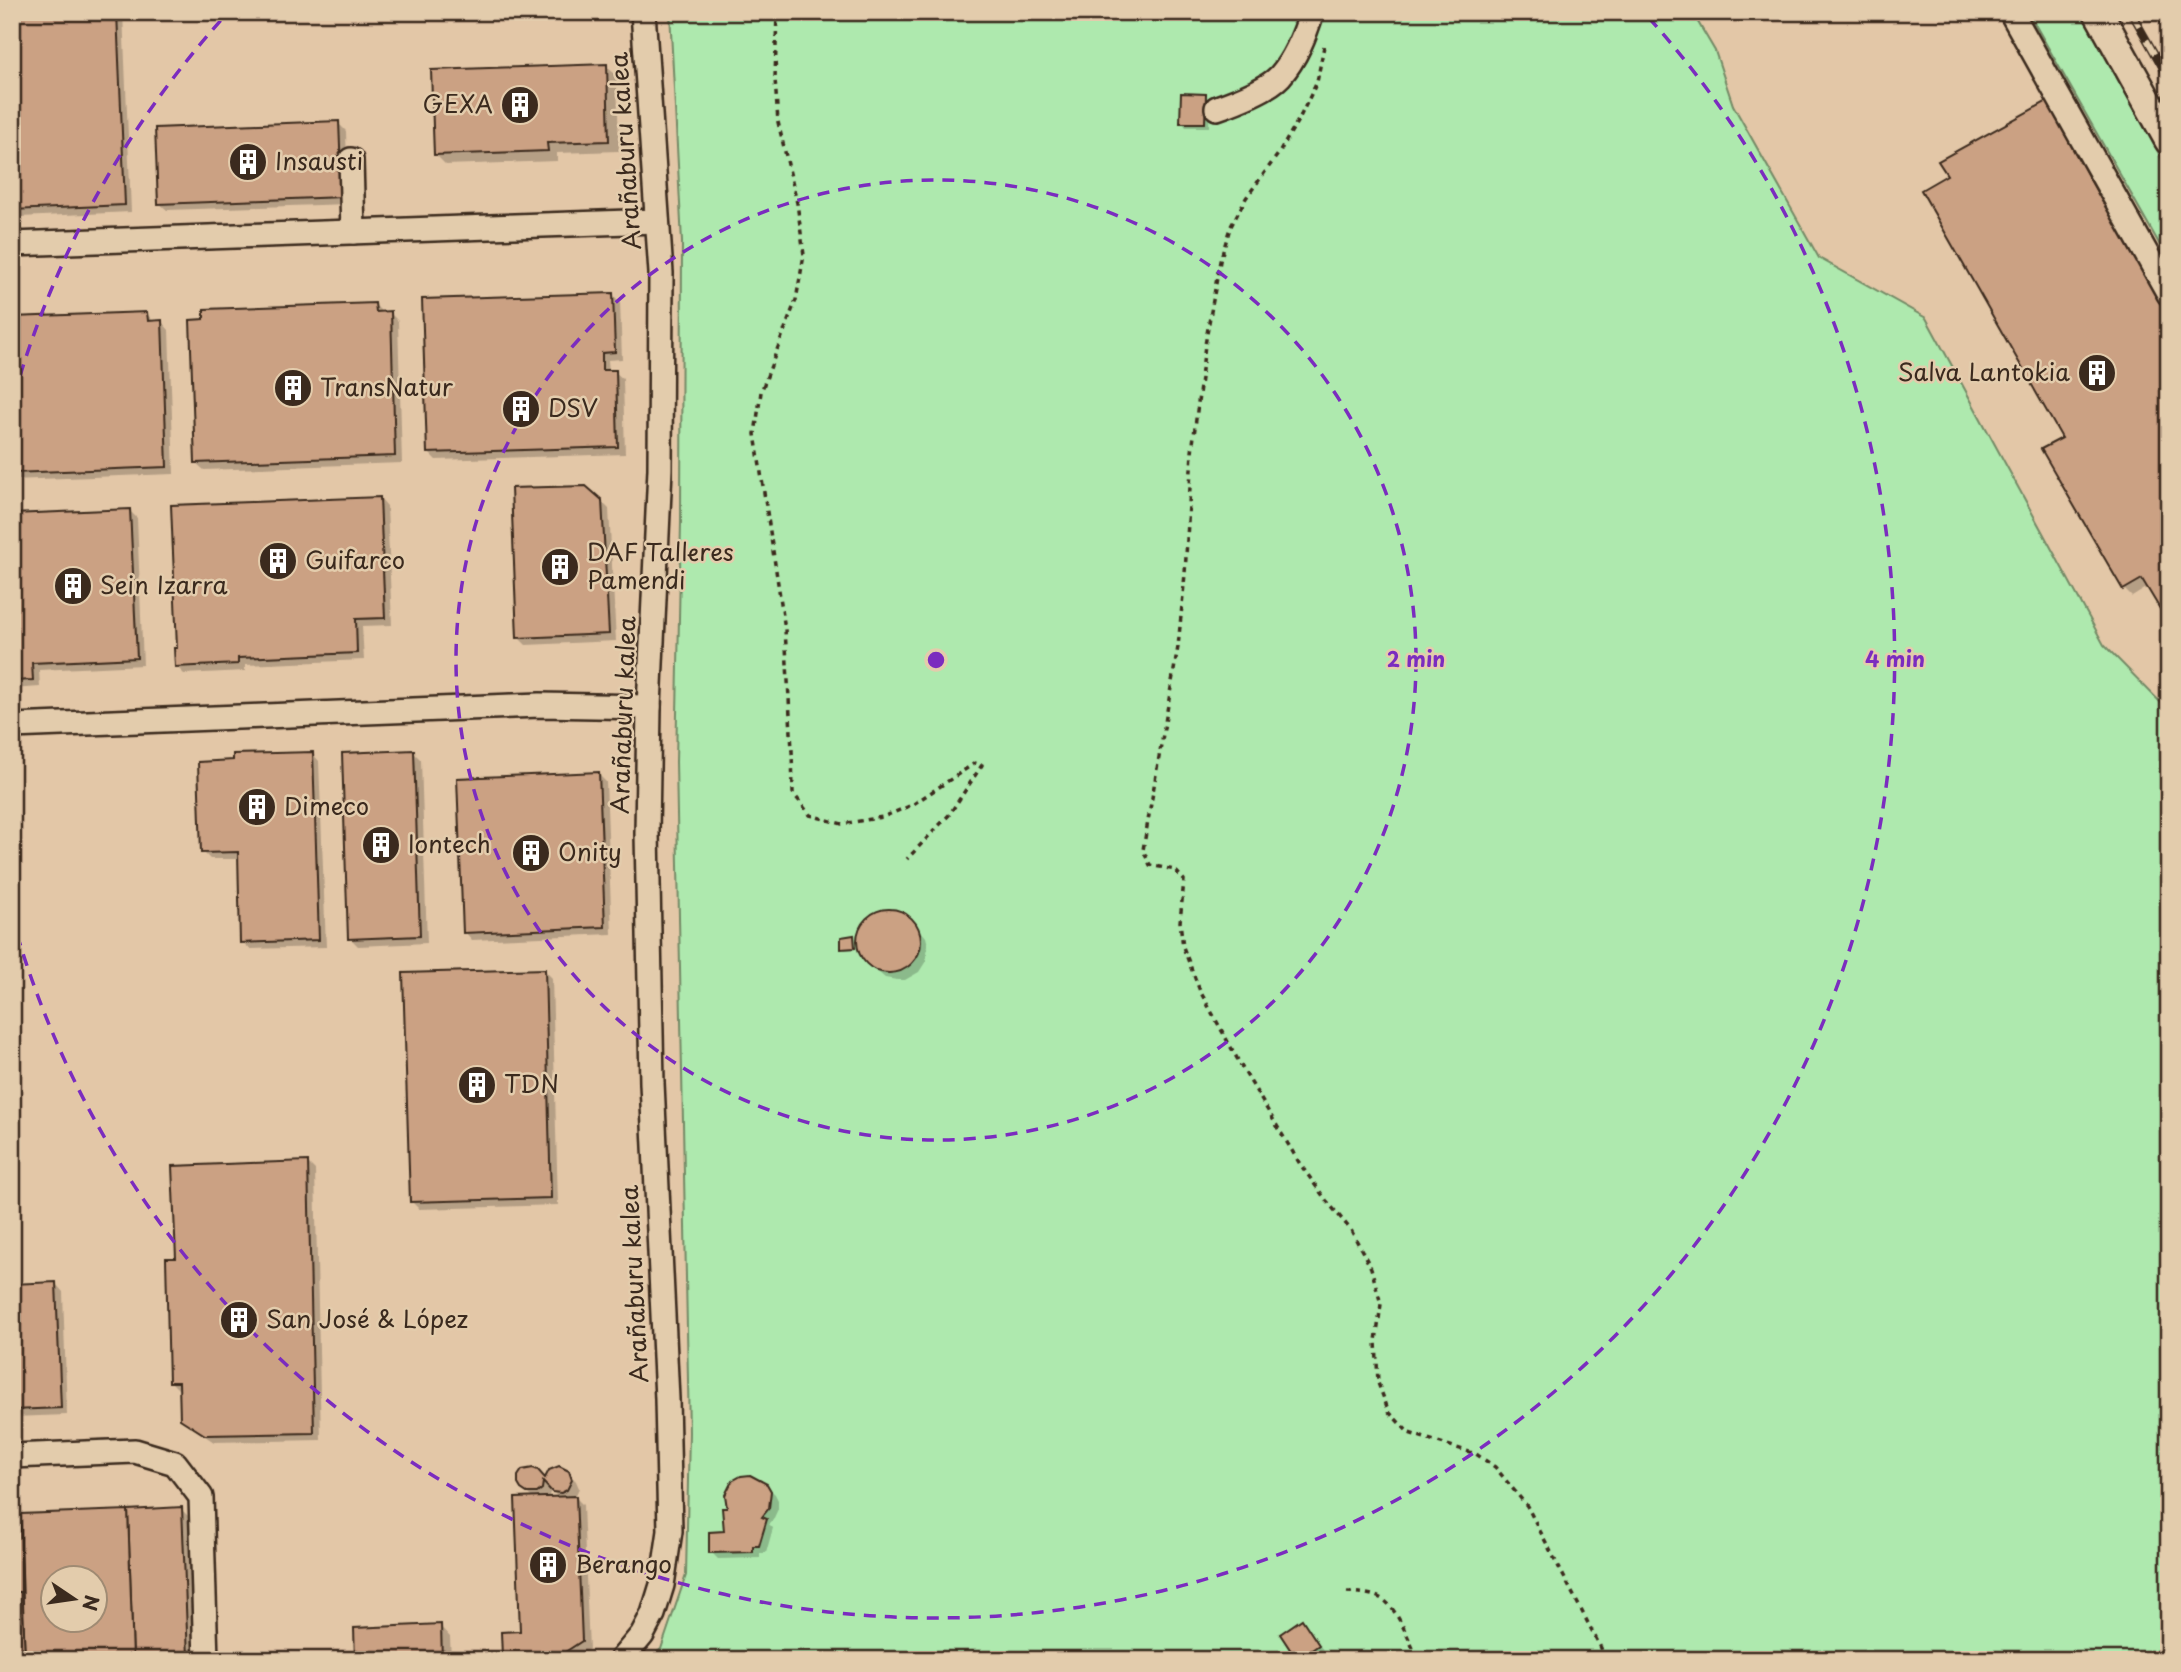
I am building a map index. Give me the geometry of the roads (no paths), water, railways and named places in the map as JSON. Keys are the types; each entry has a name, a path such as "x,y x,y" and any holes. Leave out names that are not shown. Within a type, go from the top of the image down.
{"main road":[{"path":"2098,12 2169,140"}],"lane":[{"name":"Arañaburu kalea","path":"621,1660 642,1635 653,1614 662,1585 670,1531 667,1399 652,1083 647,833 649,707 660,469 661,273 643,12"},
{"path":"1217,108 1247,97 1279,77 1304,38 1312,12"},
{"path":"2011,12 2169,294"},
{"path":"351,160 353,232"},
{"path":"12,244 657,221"},
{"path":"12,726 540,705 649,707"},
{"path":"12,1456 135,1451 175,1463 201,1497 206,1660"}],"railway":[{"path":"2131,12 2169,79"},
{"path":"2158,12 2169,31"}],"place":[{"name":"GEXA","path":"520,105"},
{"name":"Insausti","path":"248,162"},
{"name":"Salva Lantokia","path":"2097,373"},
{"name":"TransNatur","path":"293,388"},
{"name":"DSV","path":"521,409"},
{"name":"Guifarco","path":"278,561"},
{"name":"DAF Talleres Pamendi","path":"560,567"},
{"name":"Sein Izarra","path":"73,586"},
{"name":"Dimeco","path":"257,807"},
{"name":"Iontech","path":"381,845"},
{"name":"Onity","path":"531,853"},
{"name":"TDN","path":"477,1085"},
{"name":"San José & López","path":"239,1320"},
{"name":"Berango","path":"548,1565"}]}
